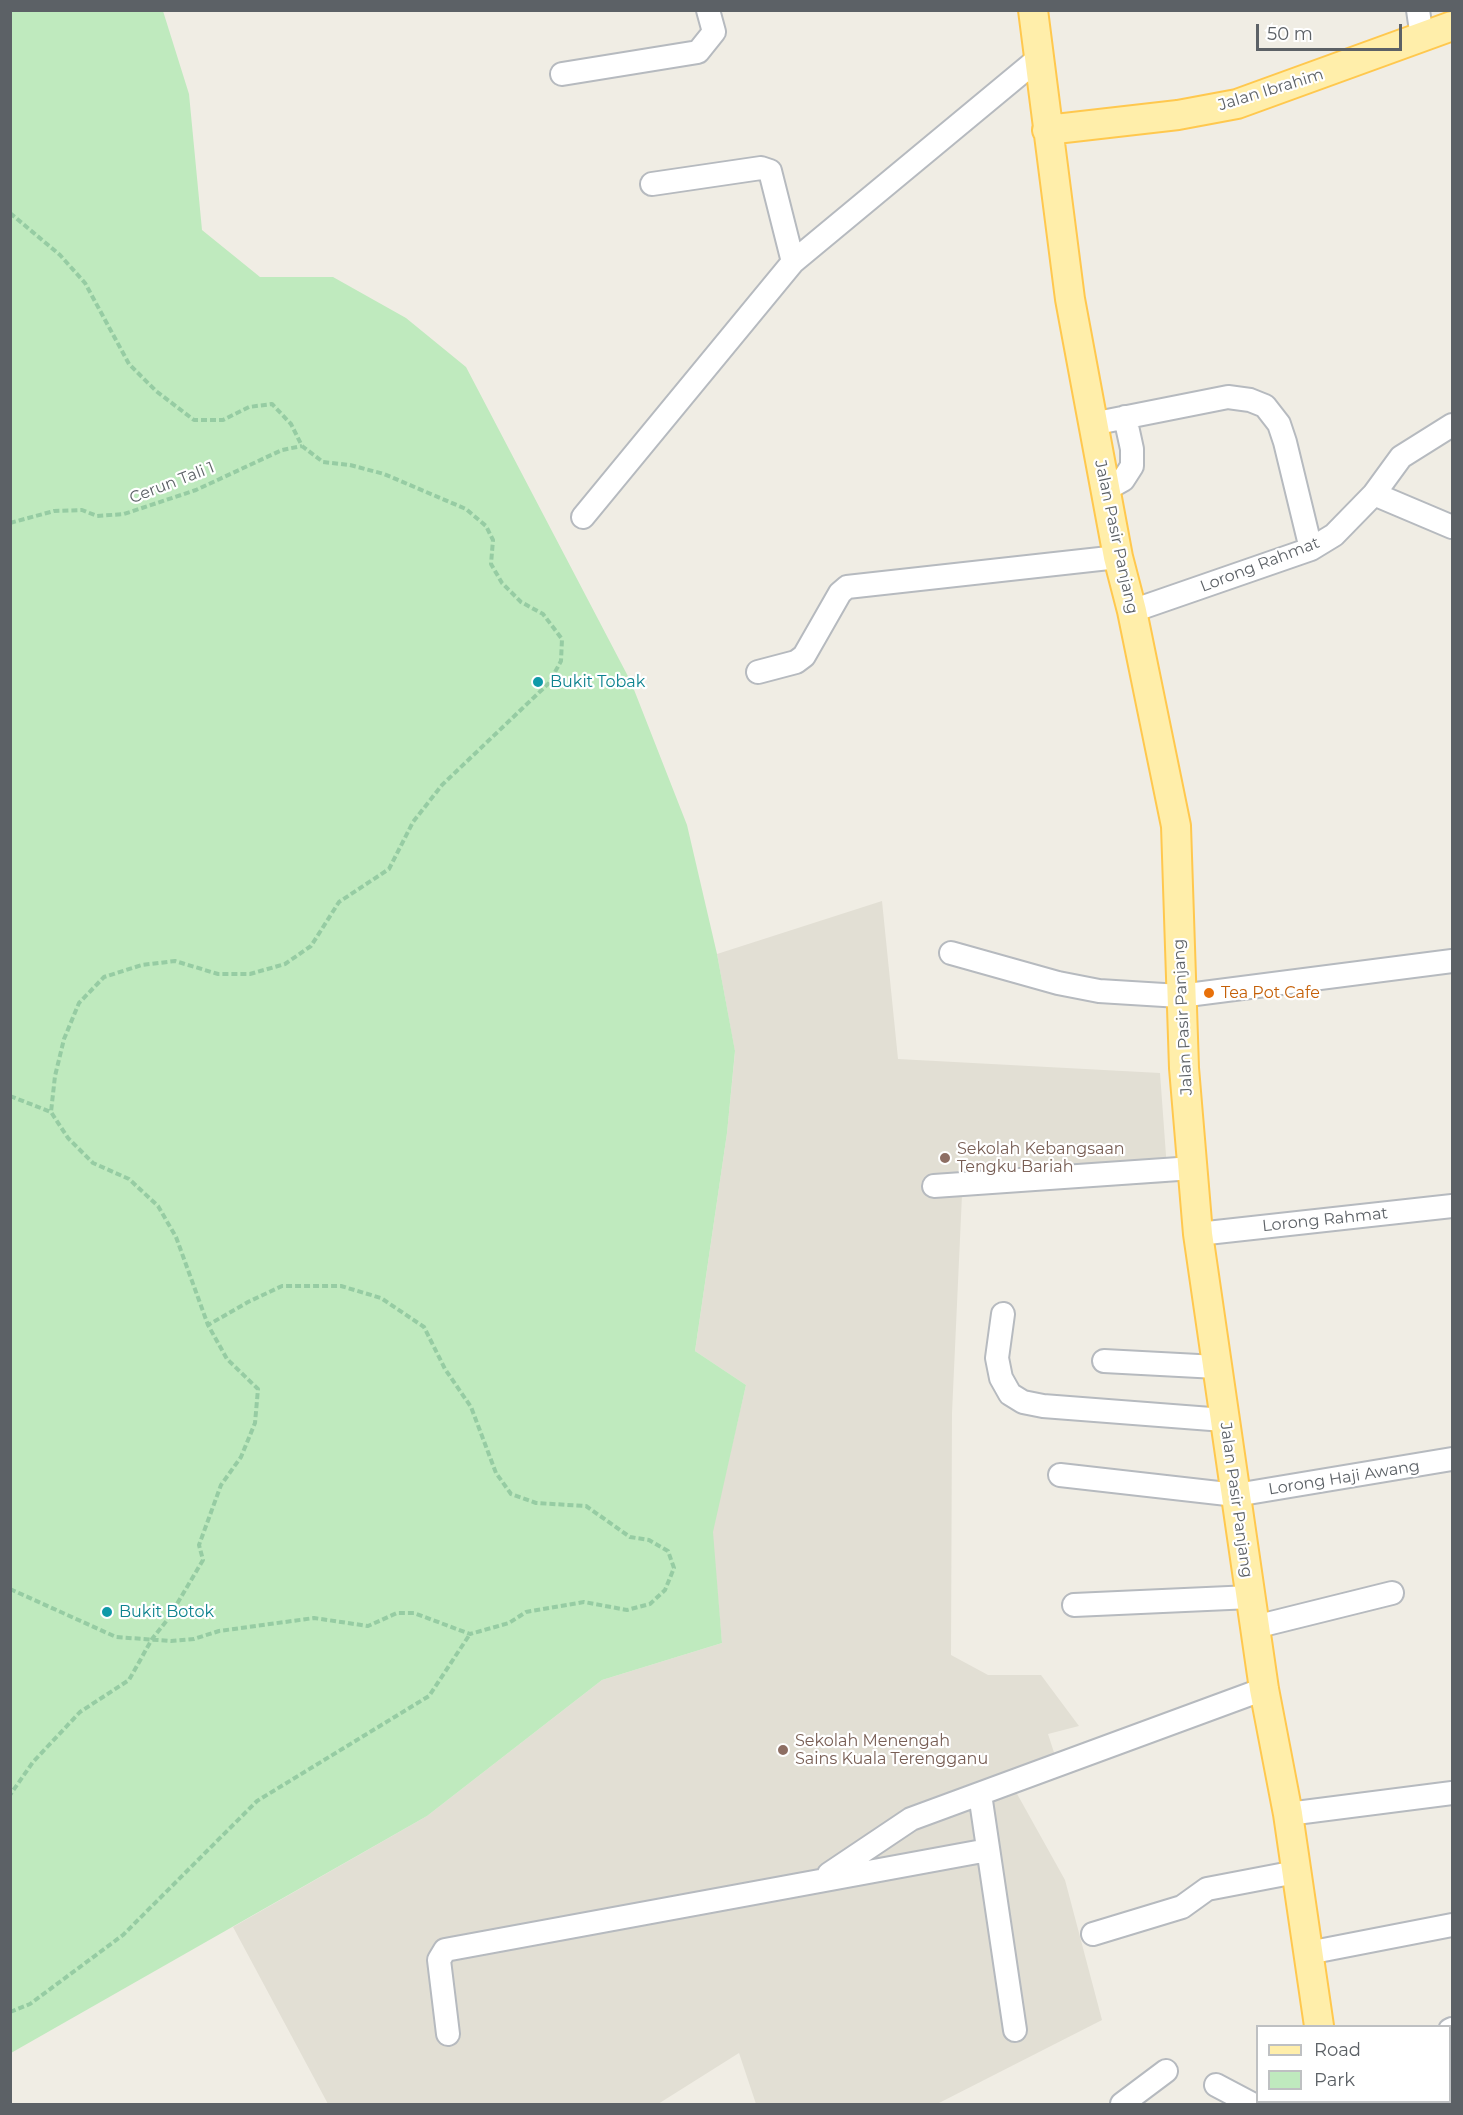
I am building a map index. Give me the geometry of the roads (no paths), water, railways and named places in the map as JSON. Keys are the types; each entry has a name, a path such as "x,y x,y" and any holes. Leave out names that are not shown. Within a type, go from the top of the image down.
{"main road":[{"name":"Jalan Pasir Panjang","path":"1033,10 1070,298 1092,424 1176,826 1180,996 1198,1234 1264,1689 1288,1814 1319,2025"},
{"name":"Jalan Ibrahim","path":"1047,130 1178,115 1236,104 1420,24 1452,26"}],"street":[{"path":"562,74 698,52 714,32 708,10"},
{"path":"583,517 793,262 1039,58"},
{"path":"652,184 761,168 770,171 793,262"},
{"path":"1092,424 1228,397 1250,399 1265,406 1279,424 1285,442 1311,549"},
{"path":"1105,490 1123,480 1132,466 1132,449 1125,417"},
{"name":"Lorong Rahmat","path":"1132,611 1311,549 1334,535 1374,494 1401,457 1452,425"},
{"path":"1374,494 1452,527"},
{"path":"758,672 796,662 804,656 840,592 847,587 1118,557"},
{"path":"951,954 1058,983 1100,991 1180,996 1452,962"},
{"path":"934,1186 1193,1168"},
{"name":"Lorong Rahmat","path":"1198,1234 1452,1206"},
{"path":"1003,1314 997,1358 1001,1378 1010,1394 1023,1402 1043,1406 1224,1420"},
{"path":"1104,1361 1216,1367"},
{"name":"Lorong Haji Awang","path":"1060,1475 1236,1495 1452,1459"},
{"path":"1255,1627 1392,1593"},
{"path":"1074,1605 1251,1597"},
{"path":"820,1880 912,1819 1264,1689"},
{"path":"1288,1814 1452,1793"},
{"path":"980,1794 1015,2030"},
{"path":"447,2034 439,1960 445,1950 988,1850"},
{"path":"1093,1934 1182,1907 1207,1889 1296,1872"},
{"path":"1308,1953 1452,1925"},
{"path":"1122,2104 1166,2071"},
{"path":"1216,2085 1252,2104"}],"place":[{"name":"Bukit Tobak","path":"538,682"},
{"name":"Tea Pot Cafe","path":"1209,993"},
{"name":"Sekolah Kebangsaan Tengku Bariah","path":"945,1158"},
{"name":"Bukit Botok","path":"107,1612"},
{"name":"Sekolah Menengah Sains Kuala Terengganu","path":"783,1750"}]}
